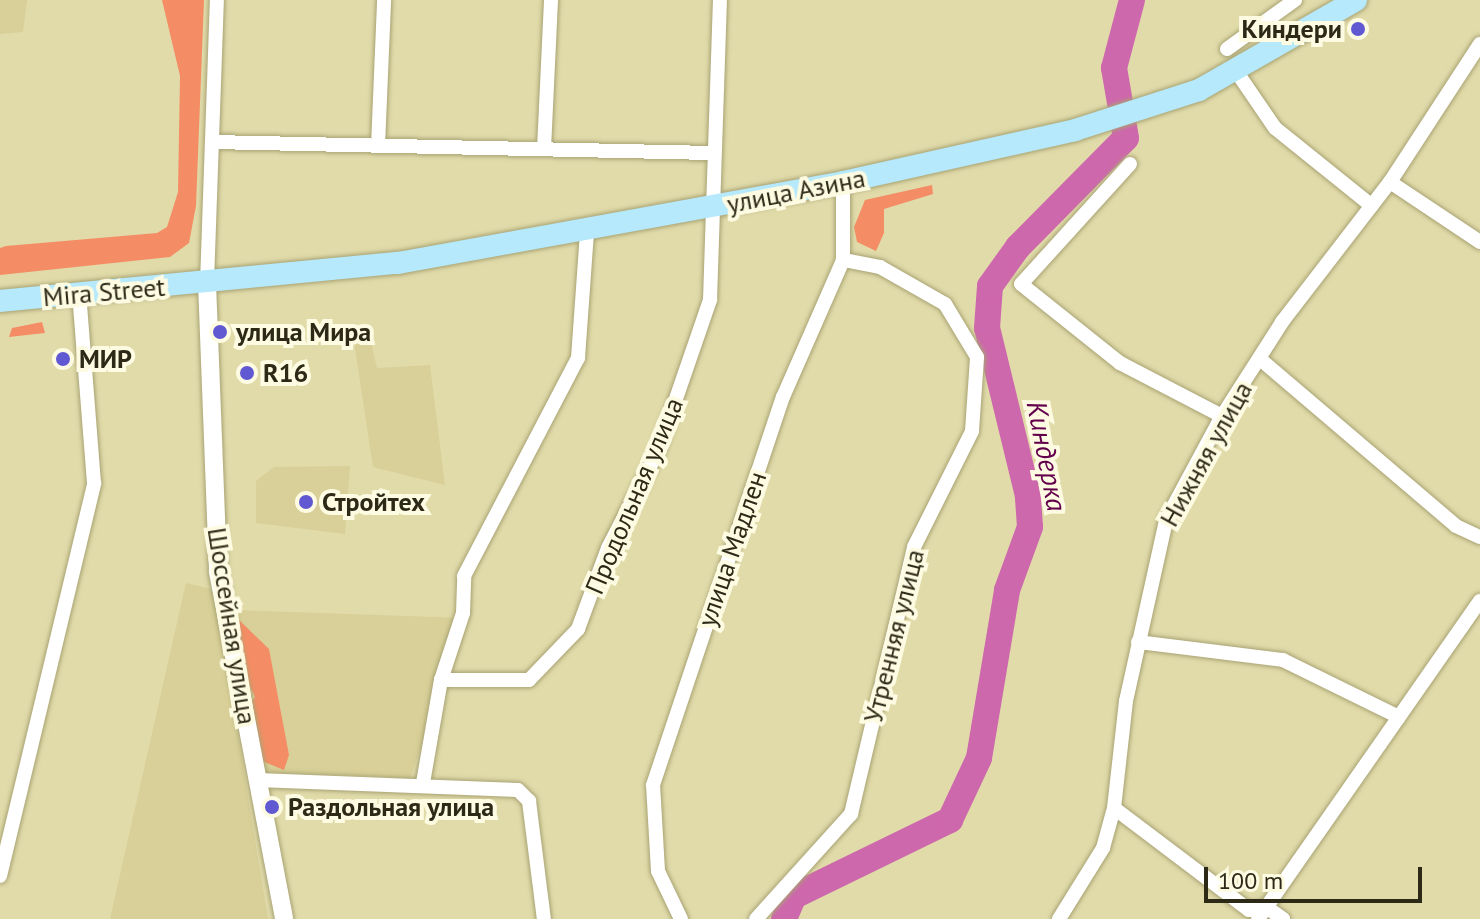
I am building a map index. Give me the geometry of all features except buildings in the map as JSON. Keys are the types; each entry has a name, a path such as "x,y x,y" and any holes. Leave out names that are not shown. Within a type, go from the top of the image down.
{"main road":[{"name":"улица Азина","path":"207,283 398,263 587,231 843,182 1075,130 1199,90 1356,0"},
{"name":"Mira Street","path":"0,301 207,283"}],"street":[{"path":"207,283 217,0"},
{"path":"378,146 384,0"},
{"path":"544,149 551,0"},
{"name":"Продольная улица","path":"441,680 529,680 578,629 608,548 658,451 710,300 714,207 712,153 720,0"},
{"path":"1227,49 1295,0"},
{"name":"Нижняя улица","path":"1059,919 1103,848 1114,808 1138,642 1166,520 1222,416 1390,182 1480,44"},
{"path":"1236,71 1275,128 1372,206"},
{"path":"212,142 712,153"},
{"path":"1130,164 1021,284 1120,363 1222,416"},
{"name":"улица Мадлен","path":"681,919 658,871 653,785 783,397 843,260 843,182"},
{"path":"1390,182 1480,242"},
{"path":"423,783 441,680 463,613 464,576 578,358 587,231"},
{"name":"Утренняя улица","path":"756,919 851,814 914,547 972,431 977,357 945,304 880,267 843,260"},
{"name":"Шоссейная улица","path":"207,283 218,572 284,919"},
{"path":"0,876 94,483 79,294"},
{"path":"1260,359 1456,526 1480,537"},
{"path":"1262,913 1480,601"},
{"path":"1138,642 1283,660 1399,717"},
{"path":"257,780 423,783 518,790 529,801 544,919"},
{"path":"1114,808 1249,910 1283,919"}],"shaded area":[{"path":"0,0 27,0 23,32 0,34"},
{"path":"162,0 204,0 196,206 189,243 170,257 0,275 0,248 6,246 157,233 167,227 178,192 180,76"},
{"path":"932,185 933,194 884,209 884,233 876,251 857,242 854,227 865,200"},
{"path":"42,322 45,333 9,337 12,328"},
{"path":"369,334 377,368 430,365 445,485 373,467 353,335"},
{"path":"350,466 345,534 256,523 256,481 274,467"},
{"path":"186,583 214,590 268,919 110,919"},
{"path":"232,610 465,618 410,778 262,772"},
{"path":"236,617 269,649 289,755 284,770 257,759 250,704 255,697 238,662"}],"waterway":[{"name":"Киндерка","path":"784,919 794,896 950,820 979,758 1007,590 1030,527 1028,496 987,328 990,286 1018,247 1126,138 1114,68 1132,0"}],"place":[{"name":"Киндери","path":"1358,29"},
{"name":"улица Мира","path":"220,332"},
{"name":"МИР","path":"63,359"},
{"name":"R16","path":"247,373"},
{"name":"Стройтех","path":"306,502"},
{"name":"Раздольная улица","path":"272,807"}]}
